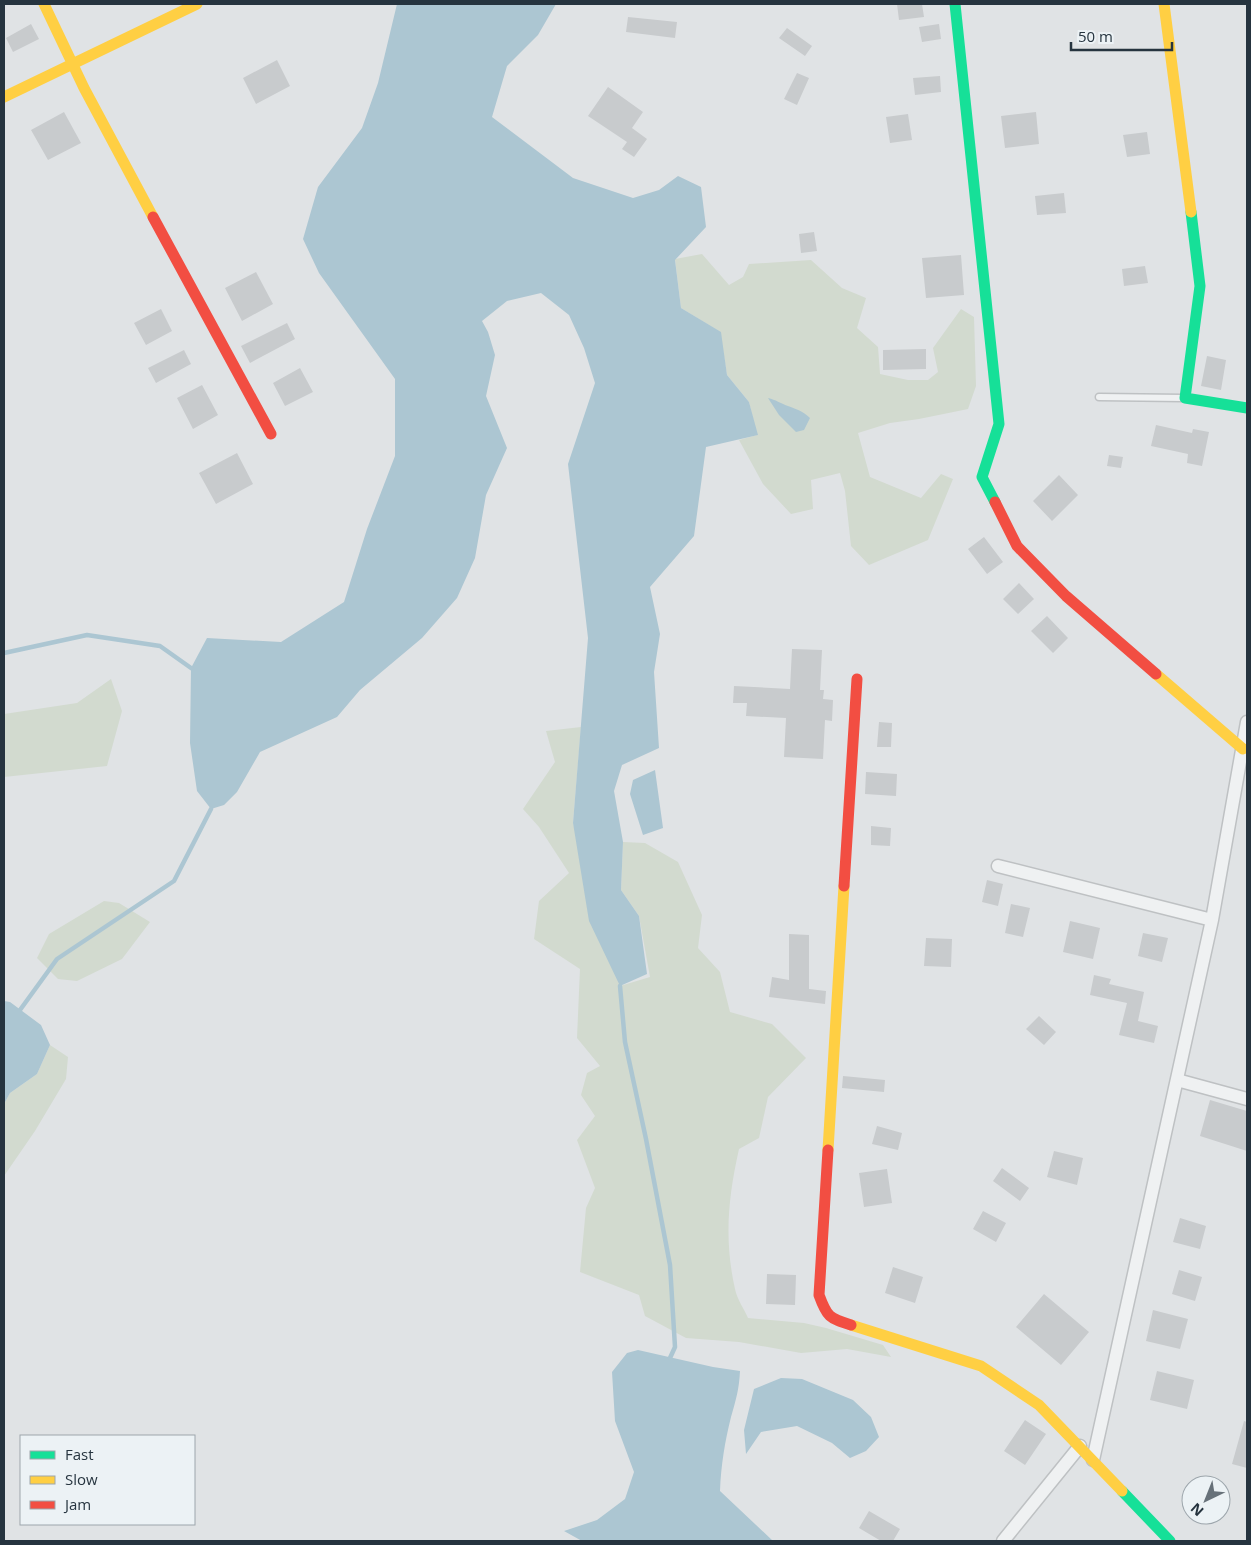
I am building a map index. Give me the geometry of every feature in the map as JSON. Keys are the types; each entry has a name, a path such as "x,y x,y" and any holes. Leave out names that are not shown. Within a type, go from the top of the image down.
{"street":[{"path":"44,4 72,65 271,434"},
{"path":"4,97 197,4"},
{"path":"955,4 999,424 982,477 1017,546 1066,596 1243,749"},
{"path":"1164,4 1200,286 1185,398 1247,408"},
{"path":"857,679 819,1295 824,1308 832,1319 981,1366 1039,1405 1170,1541"},
{"path":"1093,1460 1212,920 1247,722"},
{"path":"998,866 1212,920"},
{"path":"1177,1080 1247,1099"},
{"path":"1003,1541 1080,1446"}],"lane":[{"path":"1099,397 1185,398"}],"shaded area":[{"path":"702,254 729,285 743,277 749,264 811,260 842,288 866,298 857,328 878,347 880,374 908,380 928,380 938,372 933,348 961,309 974,317 976,386 968,409 890,423 858,433 870,477 921,498 941,474 953,479 928,540 869,565 851,546 845,491 840,473 811,480 813,509 791,514 763,484 739,440 757,435 749,402 727,375 720,332 681,308 675,259"},
{"path":"111,679 122,711 107,766 4,777 4,714 77,703"},
{"path":"581,727 573,823 620,986 650,977 639,916 621,890 623,842 645,843 678,862 702,915 698,948 720,972 730,1012 772,1024 806,1058 768,1097 759,1138 739,1149 730,1202 729,1253 735,1289 739,1300 748,1318 804,1323 826,1328 883,1345 891,1357 847,1349 801,1353 739,1342 686,1338 645,1316 639,1295 580,1272 586,1208 595,1188 577,1140 595,1116 581,1095 587,1073 600,1066 577,1038 580,969 534,939 539,901 569,873 539,827 523,809 555,762 546,731"},
{"path":"104,901 119,903 150,922 122,959 77,981 58,979 37,958 49,934"},
{"path":"50,1045 68,1057 66,1079 35,1131 4,1176 4,1104 10,1093 37,1074"}],"water":[{"path":"397,4 556,4 538,35 507,66 492,117 573,178 633,198 659,190 678,176 701,187 706,227 675,260 681,308 721,332 727,375 749,402 758,435 706,447 694,536 650,587 660,634 654,672 659,748 622,765 614,791 623,842 621,890 639,916 647,974 620,986 589,921 573,823 588,638 568,464 595,383 584,348 569,315 541,293 507,301 482,321 488,332 495,355 486,396 507,448 486,495 475,558 457,598 422,638 360,690 337,717 260,752 237,792 224,805 211,809 197,791 190,743 191,668 207,638 281,642 344,602 367,529 395,456 395,379 319,273 303,239 318,187 362,128 378,83"},
{"path":"768,398 804,413 810,418 804,430 796,432 779,415"},
{"path":"655,770 663,828 643,835 630,794 633,780"},
{"path":"4,1001 10,1002 41,1025 50,1045 37,1074 10,1093 4,1104"},
{"path":"638,1350 713,1367 740,1371 737,1394 725,1444 720,1491 773,1541 582,1541 564,1531 597,1520 625,1499 634,1472 615,1421 612,1372 627,1353"},
{"path":"781,1378 802,1379 853,1400 871,1417 879,1437 866,1451 850,1458 832,1443 797,1426 761,1432 746,1454 744,1430 754,1389"}],"building":[{"path":"897,4 922,4 924,17 899,20"},
{"path":"628,17 677,22 675,38 626,32"},
{"path":"31,24 39,39 13,52 6,38"},
{"path":"939,24 941,39 922,42 919,27"},
{"path":"787,28 812,46 805,56 779,38"},
{"path":"277,60 290,86 256,104 243,78"},
{"path":"797,73 809,78 797,105 784,99"},
{"path":"940,76 941,92 915,95 913,78"},
{"path":"608,87 643,112 632,128 647,139 634,157 622,149 627,142 588,116"},
{"path":"64,112 81,143 48,160 31,130"},
{"path":"1036,112 1039,144 1005,148 1001,116"},
{"path":"908,114 912,140 890,143 886,117"},
{"path":"1147,132 1150,154 1127,157 1123,135"},
{"path":"1064,193 1066,213 1037,215 1035,196"},
{"path":"814,232 817,251 801,253 799,234"},
{"path":"961,255 964,295 926,298 922,258"},
{"path":"1145,266 1148,283 1124,286 1122,269"},
{"path":"256,272 273,304 242,321 225,288"},
{"path":"161,309 172,331 146,345 134,323"},
{"path":"287,323 295,339 250,363 241,346"},
{"path":"926,349 926,369 883,370 883,350"},
{"path":"184,350 191,364 156,383 148,368"},
{"path":"1207,356 1226,360 1221,390 1201,386"},
{"path":"300,368 313,392 285,406 273,383"},
{"path":"202,385 218,415 193,429 177,398"},
{"path":"1156,425 1192,433 1193,429 1209,432 1202,466 1187,463 1188,454 1151,446"},
{"path":"237,453 253,484 216,504 199,473"},
{"path":"1109,455 1123,457 1121,468 1107,466"},
{"path":"1059,475 1078,495 1052,521 1033,501"},
{"path":"984,537 1003,562 987,574 968,549"},
{"path":"1019,583 1034,599 1018,614 1003,599"},
{"path":"1047,616 1068,638 1053,653 1031,631"},
{"path":"792,649 822,650 820,690 824,690 823,699 833,700 832,721 825,720 823,759 784,757 786,718 746,716 747,703 733,703 734,686 790,689"},
{"path":"879,722 892,723 891,747 877,747"},
{"path":"866,772 897,774 896,796 865,794"},
{"path":"871,826 891,828 890,846 871,845"},
{"path":"987,880 1003,884 998,906 982,902"},
{"path":"1011,904 1030,908 1023,937 1005,933"},
{"path":"1070,921 1100,928 1093,959 1063,952"},
{"path":"1143,933 1168,938 1162,962 1138,956"},
{"path":"789,934 809,935 809,989 826,991 825,1004 769,997 772,977 789,980"},
{"path":"926,938 952,939 951,967 924,966"},
{"path":"1094,975 1111,979 1109,984 1144,992 1138,1021 1158,1026 1154,1043 1119,1035 1127,1003 1090,995"},
{"path":"1039,1016 1056,1032 1044,1045 1026,1029"},
{"path":"843,1076 885,1080 884,1092 842,1088"},
{"path":"1210,1100 1247,1111 1247,1151 1200,1136"},
{"path":"877,1126 902,1133 898,1150 872,1144"},
{"path":"1054,1151 1083,1158 1077,1185 1047,1177"},
{"path":"1002,1168 1029,1188 1020,1201 993,1181"},
{"path":"887,1169 892,1203 864,1207 859,1173"},
{"path":"983,1211 1006,1223 996,1242 973,1229"},
{"path":"1180,1218 1206,1226 1200,1249 1173,1242"},
{"path":"893,1267 923,1277 915,1303 885,1293"},
{"path":"1179,1270 1202,1277 1195,1301 1172,1294"},
{"path":"767,1274 796,1275 795,1305 766,1304"},
{"path":"1044,1294 1089,1332 1061,1365 1016,1327"},
{"path":"1153,1310 1188,1319 1180,1349 1146,1341"},
{"path":"1157,1371 1194,1380 1187,1409 1150,1400"},
{"path":"1025,1420 1046,1434 1025,1465 1004,1451"},
{"path":"1244,1421 1247,1422 1247,1468 1232,1464"},
{"path":"869,1511 900,1529 893,1541 881,1541 859,1528"}],"waterway":[{"path":"4,653 87,635 160,646 191,668"},
{"path":"20,1010 57,959 174,881 211,809"},
{"path":"620,986 625,1042 670,1265 675,1347 670,1358"}],"traffic: fast":[{"path":"955,4 999,424 982,477 995,502"},
{"path":"1191,212 1200,286 1185,398 1247,408"},
{"path":"1122,1491 1170,1541"}],"traffic: slow":[{"path":"44,4 84,88 153,217"},
{"path":"4,97 197,4"},
{"path":"1164,4 1191,212"},
{"path":"1156,674 1243,749"},
{"path":"828,1150 844,886"},
{"path":"851,1325 981,1366 1039,1405 1122,1491"}],"traffic: jam":[{"path":"153,217 271,434"},
{"path":"995,502 1017,546 1066,596 1156,674"},
{"path":"844,886 857,679"},
{"path":"828,1150 819,1295 824,1308 830,1316 851,1325"}]}
